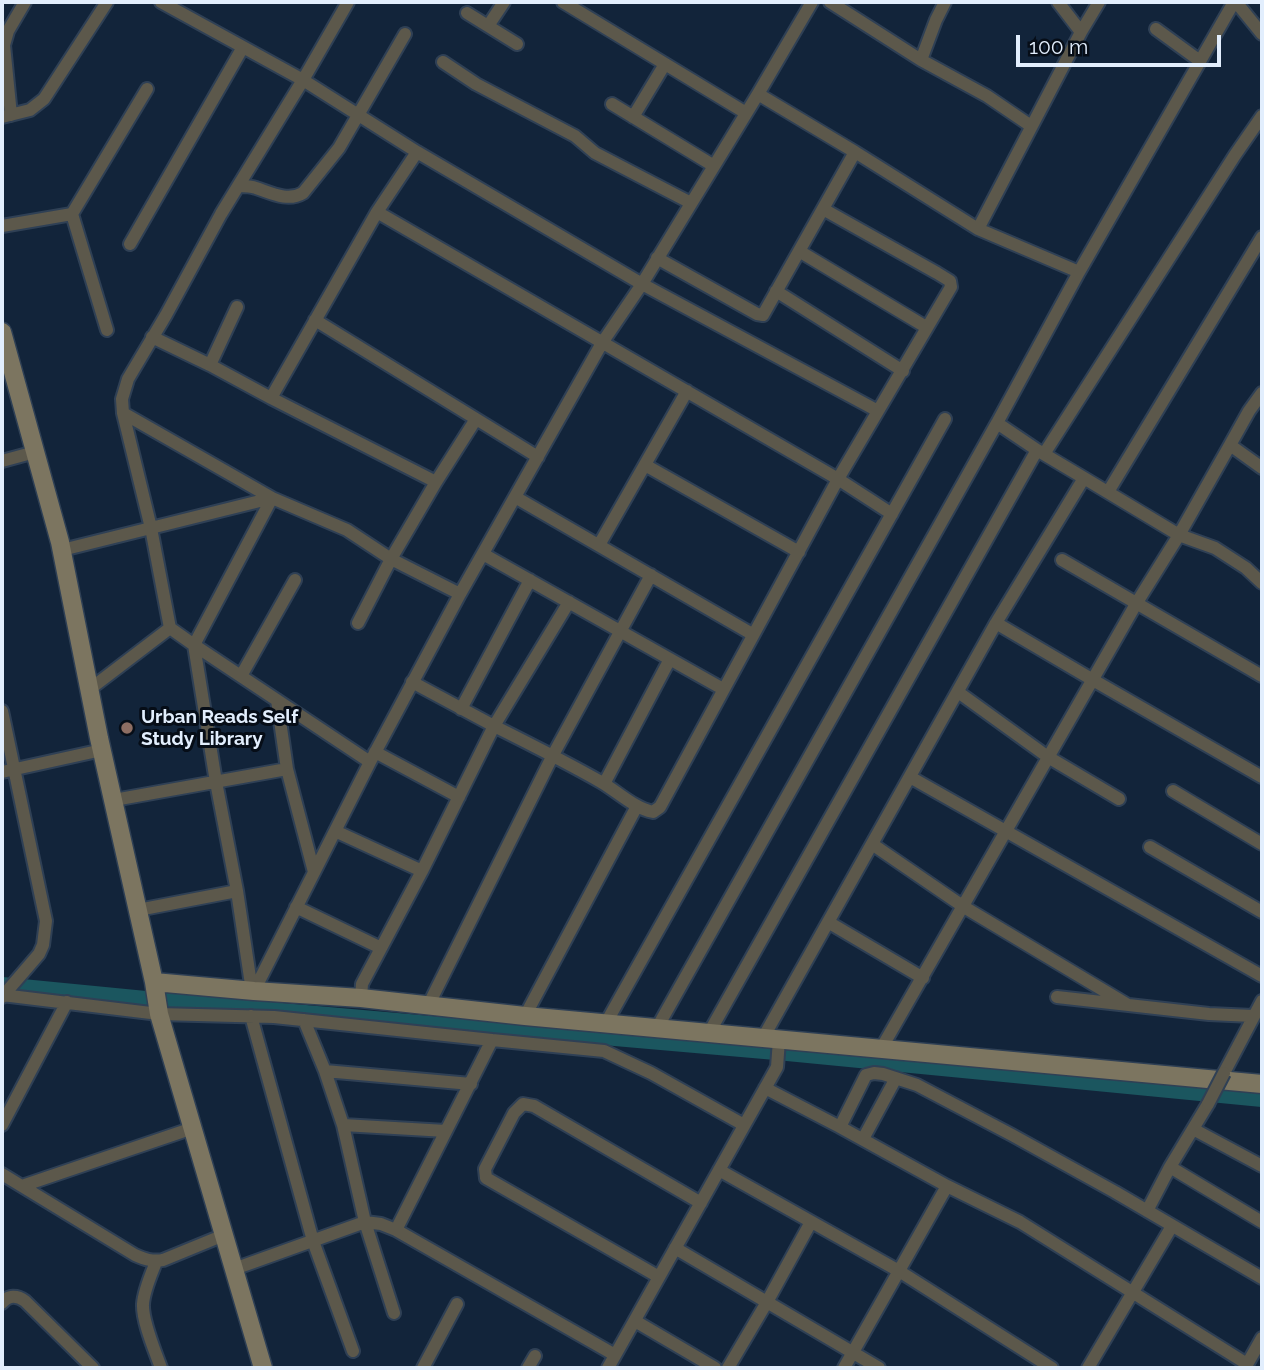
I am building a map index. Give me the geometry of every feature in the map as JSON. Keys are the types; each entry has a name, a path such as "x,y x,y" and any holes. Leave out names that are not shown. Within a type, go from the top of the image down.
{"street":[{"path":"25,2 8,31 4,45 6,116 30,110 44,99 107,2"},
{"path":"161,2 303,80 417,152 642,284 878,411"},
{"path":"348,2 238,186 128,379 122,400 123,414 151,528 170,628 276,700 373,757 459,797"},
{"path":"488,26 504,2"},
{"path":"563,2 746,113"},
{"path":"253,991 460,594 602,343 642,284 812,2"},
{"path":"830,2 921,60 987,96 1031,126"},
{"path":"921,60 945,2"},
{"path":"1058,2 1081,32"},
{"path":"978,229 1099,2"},
{"path":"657,1028 1079,272 1235,2 1262,34"},
{"path":"467,13 517,44"},
{"path":"1156,29 1200,61"},
{"path":"238,186 254,187 275,195 301,195 335,155 405,34"},
{"path":"130,244 243,47"},
{"path":"443,62 476,84 575,136 595,153 691,203"},
{"path":"633,117 665,64"},
{"path":"107,330 72,214 147,89"},
{"path":"758,94 978,229 1079,272"},
{"path":"612,104 714,166"},
{"path":"709,1032 1040,452 1262,116"},
{"path":"271,398 377,212 417,152"},
{"path":"657,258 763,315 855,152"},
{"path":"412,682 553,755 637,806 653,812 660,807 838,479 903,371 926,327 950,291 950,281 823,209"},
{"path":"377,212 838,479 892,514"},
{"path":"2,226 72,214"},
{"path":"1108,492 1262,237"},
{"path":"799,251 926,327"},
{"path":"776,291 903,371"},
{"path":"210,365 237,307"},
{"path":"315,320 538,457"},
{"path":"2,332 62,550 158,1011 263,1368"},
{"path":"152,337 436,482"},
{"path":"599,545 687,391"},
{"path":"881,1049 1136,604 1262,393"},
{"path":"123,414 272,498 347,530 391,559 460,594"},
{"path":"358,623 391,559 476,419"},
{"path":"606,1023 945,419"},
{"path":"997,423 1040,452 1179,535 1215,548 1262,582"},
{"path":"1230,445 1262,468"},
{"path":"2,461 35,452"},
{"path":"645,465 799,552"},
{"path":"608,1368 777,1066 774,1042 828,922 996,623 1084,478"},
{"path":"515,497 752,634"},
{"path":"62,550 272,498"},
{"path":"253,991 194,645 272,498"},
{"path":"483,554 723,689"},
{"path":"1062,560 1262,676"},
{"path":"428,1006 553,755 651,575"},
{"path":"241,676 295,580"},
{"path":"461,709 530,580"},
{"path":"361,998 362,984 494,726 569,602"},
{"path":"996,623 1262,777"},
{"path":"89,689 170,628"},
{"path":"604,784 670,659"},
{"path":"958,692 1048,757 1119,799"},
{"path":"276,700 287,769 314,873"},
{"path":"2,710 8,771 46,921 46,932 39,954 2,996"},
{"path":"8,771 102,750"},
{"path":"114,800 287,769"},
{"path":"910,777 1262,976"},
{"path":"1172,791 1262,844"},
{"path":"525,1016 637,806"},
{"path":"335,831 422,871"},
{"path":"872,844 964,907 1128,1005"},
{"path":"1150,847 1262,912"},
{"path":"138,910 237,891"},
{"path":"296,907 381,948"},
{"path":"828,922 922,978"},
{"path":"154,983 361,998 709,1032 774,1042 881,1049 1262,1084"},
{"path":"2,996 158,1011 304,1020 604,1051 651,1073 744,1125"},
{"path":"1057,997 1209,1014 1253,1016"},
{"path":"1147,1211 1208,1104 1262,1001"},
{"path":"2,1125 67,1003"},
{"path":"251,1016 313,1241 354,1351"},
{"path":"304,1020 326,1071 343,1125 365,1222 394,1313"},
{"path":"396,1230 492,1040"},
{"path":"326,1071 471,1084"},
{"path":"840,1127 866,1076 874,1073 896,1078 1012,1135 1262,1278"},
{"path":"863,1139 896,1078"},
{"path":"765,1088 1020,1222 1246,1366 1262,1338"},
{"path":"659,1277 486,1178 485,1169 514,1113 523,1104 534,1106 701,1203"},
{"path":"343,1125 446,1131"},
{"path":"22,1186 193,1128"},
{"path":"1193,1129 1262,1166"},
{"path":"1170,1167 1262,1222"},
{"path":"719,1170 899,1271 1052,1368"},
{"path":"2,1174 135,1255 156,1262 224,1235"},
{"path":"844,1368 947,1186"},
{"path":"234,1269 365,1222 381,1224 396,1230 615,1356"},
{"path":"728,1368 811,1222"},
{"path":"1088,1368 1172,1226"},
{"path":"675,1248 879,1368"},
{"path":"156,1262 145,1292 143,1312 161,1368"},
{"path":"2,1303 11,1297 25,1301 93,1368"},
{"path":"423,1368 457,1304"},
{"path":"635,1321 715,1368"},
{"path":"528,1368 535,1356"}],"waterway":[{"path":"2,984 787,1054 1262,1100"}],"place":[{"name":"Urban Reads Self Study Library","path":"127,728"}]}
